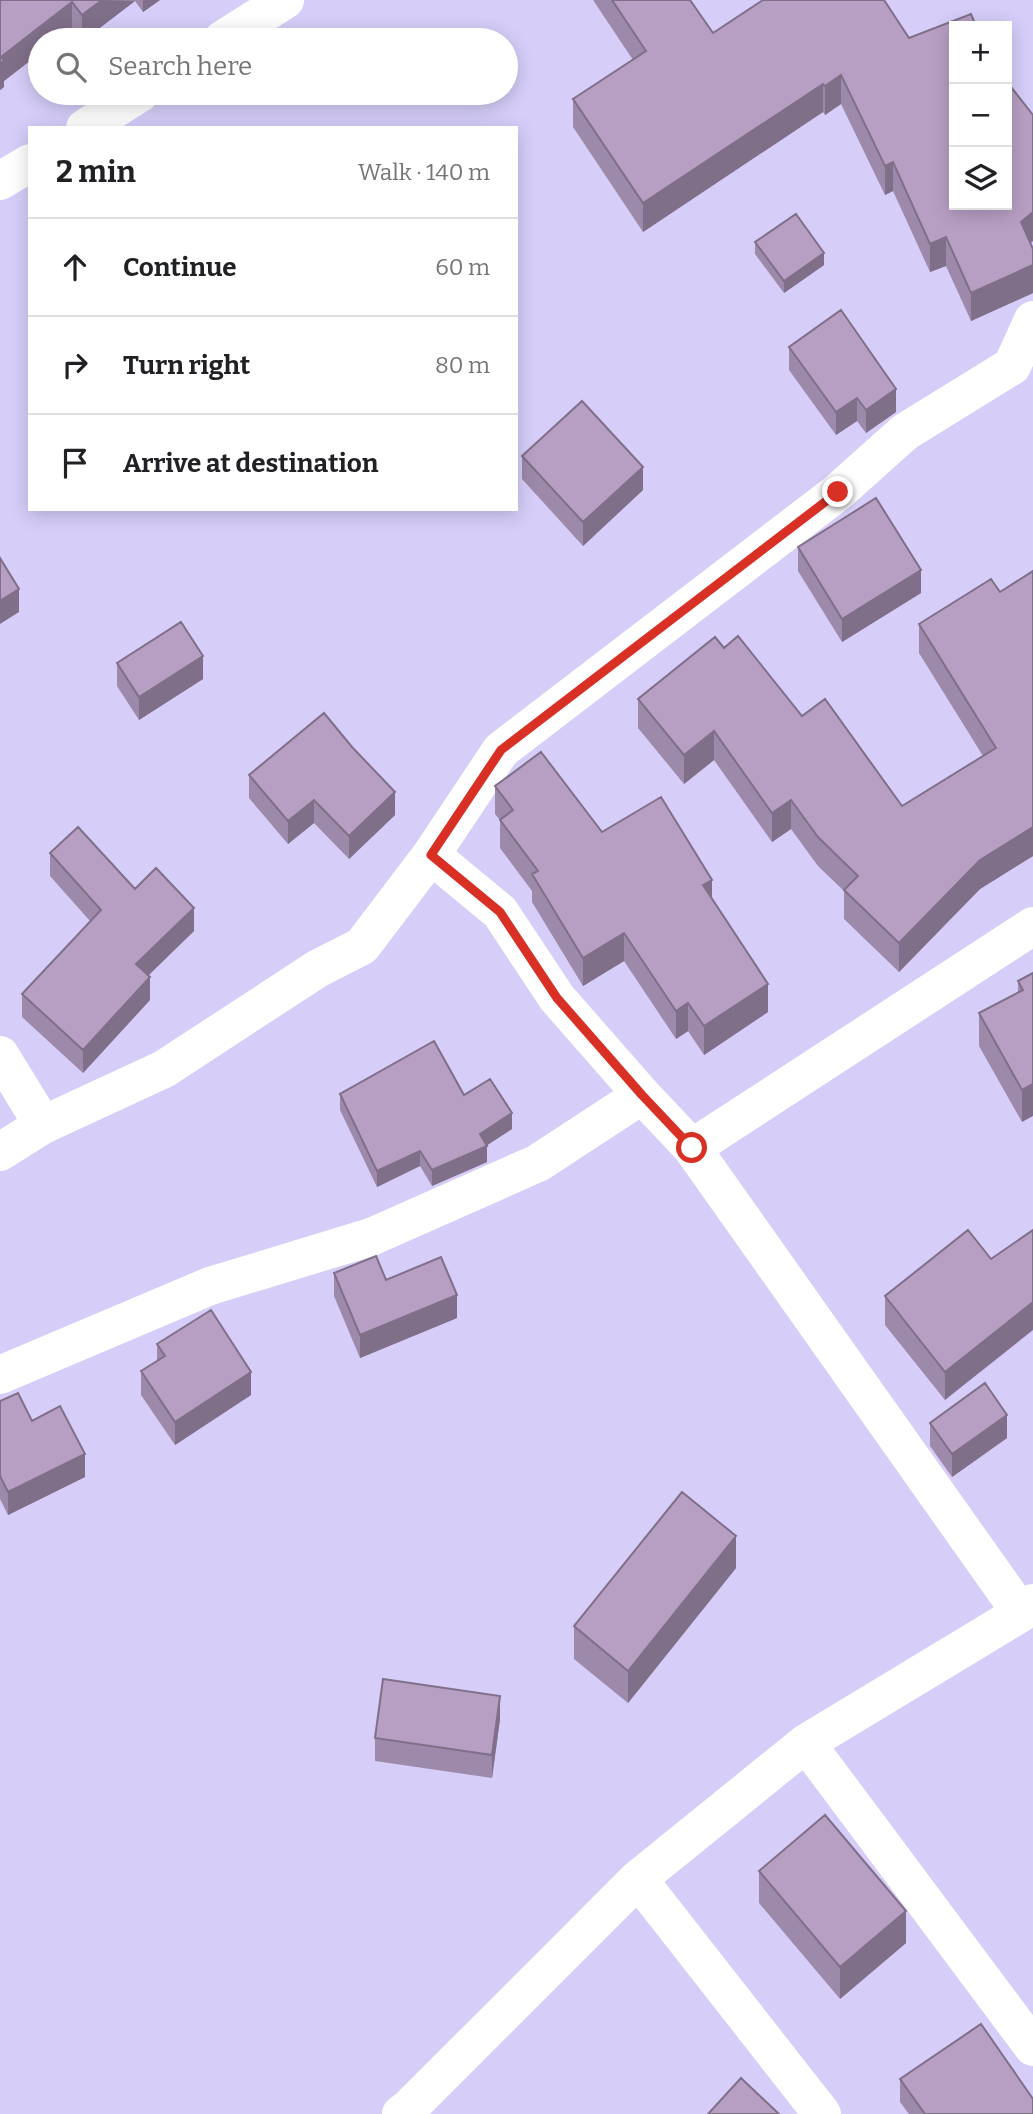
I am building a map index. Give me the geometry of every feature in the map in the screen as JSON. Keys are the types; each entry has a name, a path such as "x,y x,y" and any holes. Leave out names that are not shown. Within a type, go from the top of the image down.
{"street":[{"path":"241,28 285,0"},
{"path":"88,126 121,105"},
{"path":"0,181 28,164"},
{"path":"0,1152 43,1125 164,1069 317,969 362,946 431,855 501,750 838,492 905,432 1012,366 1033,320"},
{"path":"401,2114 638,1879 806,1744 1027,1608 692,1148 557,998 500,912 431,855"},
{"path":"692,1148 1033,926"},
{"path":"0,1055 43,1125"},
{"path":"0,1376 210,1286 371,1237 538,1163 642,1095"},
{"path":"806,1744 1033,2047"},
{"path":"638,1879 822,2114"}],"building":[{"path":"0,0 102,0 82,15 72,2 38,28 28,28 28,36 1,57 4,61 0,63"},
{"path":"612,0 690,0 713,33 763,0 884,0 909,38 949,23 949,210 1012,210 1012,88 1033,115 1033,212 1021,222 1033,249 1033,265 971,293 946,237 930,244 893,162 885,166 841,75 825,86 823,84 643,203 573,99 646,51"},
{"path":"971,14 974,21 953,21"},
{"path":"796,214 824,253 784,281 755,242"},
{"path":"841,310 896,389 866,410 857,398 836,412 789,347"},
{"path":"582,401 643,467 583,522 522,456"},
{"path":"876,498 921,570 842,619 798,547"},
{"path":"0,558 19,589 0,601"},
{"path":"1033,571 1033,827 980,860 899,943 844,890 858,876 818,837 791,800 772,813 714,731 684,755 638,699 715,637 724,648 738,636 802,716 825,699 902,806 996,748 919,624 991,579 1000,592"},
{"path":"181,622 203,656 139,697 117,663"},
{"path":"324,713 395,792 349,836 314,800 288,821 249,775"},
{"path":"541,752 602,832 661,797 712,880 703,885 768,984 704,1026 688,1003 676,1011 624,933 583,958 532,874 538,871 500,820 513,810 495,786"},
{"path":"78,827 135,889 156,868 194,908 136,964 150,977 83,1050 22,994 101,910 50,853"},
{"path":"1033,973 1033,1084 1022,1090 979,1013 1023,990 1018,981"},
{"path":"434,1041 464,1095 490,1079 512,1113 480,1134 487,1146 432,1170 420,1151 377,1171 340,1094"},
{"path":"968,1230 991,1259 1033,1230 1033,1302 945,1372 885,1296"},
{"path":"376,1256 386,1280 441,1257 457,1295 360,1335 334,1273"},
{"path":"211,1310 251,1372 175,1422 141,1371 165,1356 157,1344"},
{"path":"985,1383 1007,1415 952,1454 930,1423"},
{"path":"18,1393 32,1421 60,1406 85,1454 8,1492 0,1476 0,1401"},
{"path":"682,1492 736,1536 628,1671 574,1626"},
{"path":"383,1679 500,1696 492,1755 375,1738"},
{"path":"825,1815 906,1911 840,1967 759,1871"},
{"path":"981,2024 1033,2099 1033,2114 925,2114 900,2079"},
{"path":"741,2078 779,2114 708,2114"}],"route":[{"path":"692,1148 557,998 500,912 431,855 501,750 838,492"}]}
